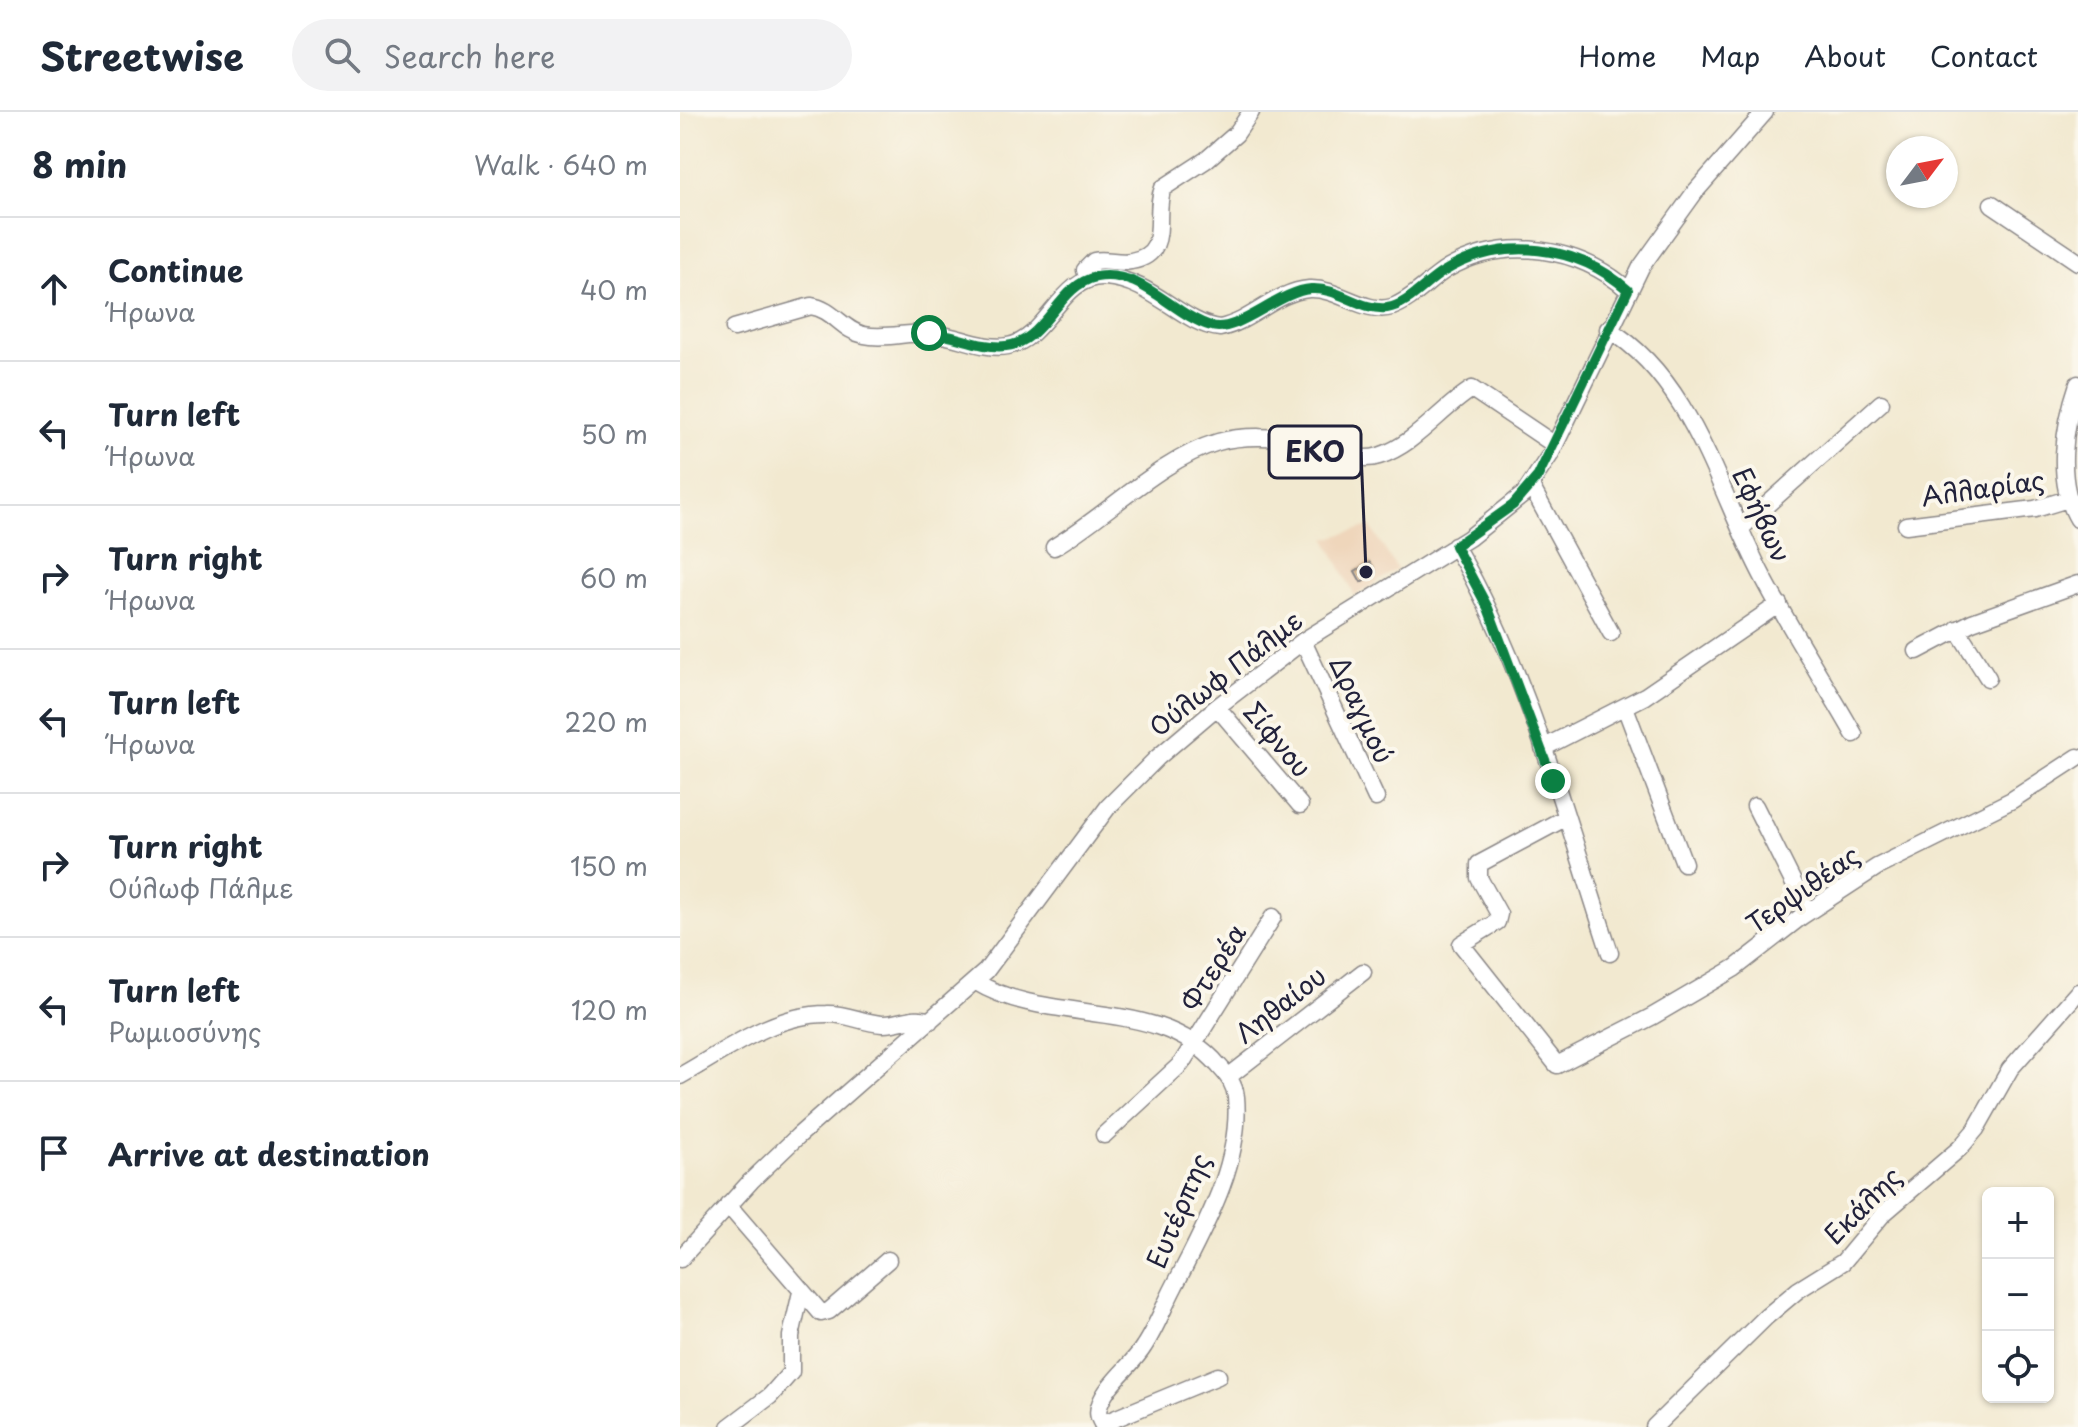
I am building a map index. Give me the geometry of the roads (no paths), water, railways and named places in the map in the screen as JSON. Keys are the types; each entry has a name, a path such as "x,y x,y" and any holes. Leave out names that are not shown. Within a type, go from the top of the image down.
{"street":[{"path":"1088,280 1086,268 1094,261 1132,261 1152,250 1160,233 1163,188 1206,160 1236,134 1251,112"},
{"name":"Ούλωφ Πάλμε","path":"680,1259 728,1205 798,1136 976,982 1016,934 1108,807 1157,758 1303,641 1455,546 1505,511 1531,486 1555,445 1628,290 1690,198 1765,112"},
{"path":"1992,204 2078,262"},
{"path":"734,328 811,306 823,308 864,335 935,333 1008,346 1027,337 1088,280 1110,277 1138,285 1206,325 1220,328 1284,296 1304,290 1325,290 1369,305 1389,307 1454,265 1502,250 1535,251 1582,260 1607,272 1628,290"},
{"name":"Εφήβων","path":"1608,329 1647,362 1674,398 1707,455 1740,529 1779,604 1854,734"},
{"name":"Αλλαρίας","path":"2078,384 2066,427 2068,499 2078,519"},
{"path":"1054,547 1175,464 1210,445 1223,441 1280,439 1352,456 1375,457 1420,431 1472,389 1555,445"},
{"path":"1740,529 1881,403"},
{"path":"1531,486 1611,633"},
{"name":"Αλλαρίας","path":"1906,525 2035,509 2068,499"},
{"path":"1455,546 1488,608 1543,748 1610,953"},
{"path":"1917,651 1957,629 2078,584"},
{"path":"1543,748 1625,707 1779,604"},
{"path":"1957,629 1988,678"},
{"name":"Δραγμού","path":"1303,641 1376,798"},
{"name":"Σίφνου","path":"1217,707 1300,805"},
{"path":"1625,707 1684,863"},
{"name":"Τερψιθέας","path":"1565,818 1479,864 1479,878 1499,914 1497,922 1461,944 1557,1065 1653,1016 1735,968 1808,912 1897,856 2012,800 2078,757"},
{"path":"1755,806 1808,912"},
{"name":"Φτερέα","path":"1104,1135 1173,1074 1195,1044 1273,917"},
{"name":"Ληθαίου","path":"1228,1077 1363,972"},
{"path":"976,982 995,992 1034,1002 1148,1023 1195,1044 1228,1077"},
{"name":"Εκάλης","path":"1654,1427 1766,1317 1798,1290 1843,1262 1883,1214 1960,1148 1976,1129 2010,1069 2078,992"},
{"path":"680,1076 757,1033 799,1017 829,1014 881,1024 913,1018 930,1021"},
{"name":"Ευτέρπης","path":"1103,1425 1098,1411 1102,1400 1147,1343 1217,1197 1229,1158 1236,1111 1236,1094 1228,1077"},
{"path":"728,1205 801,1292 824,1314 888,1260"},
{"path":"729,1427 770,1396 791,1372 791,1336 801,1292"},
{"path":"1103,1425 1218,1376"}],"place":[{"name":"EKO","path":"1366,572"}]}
